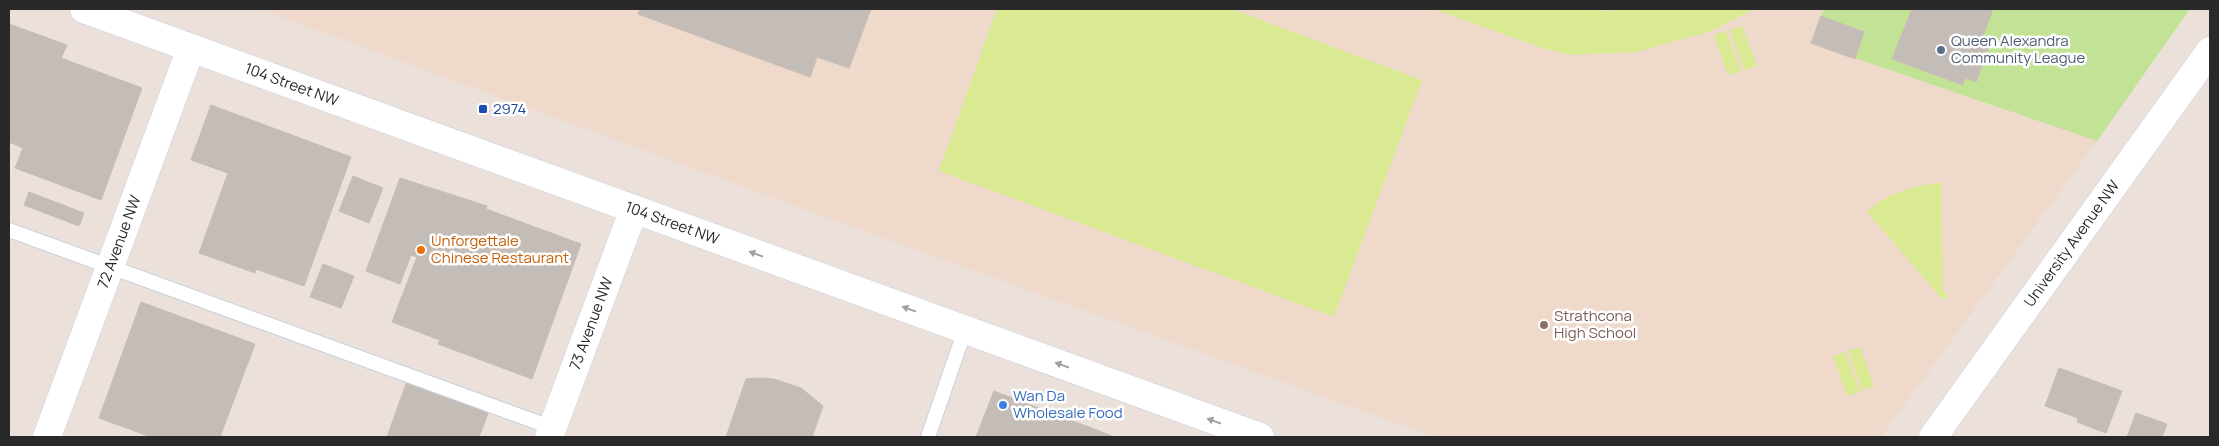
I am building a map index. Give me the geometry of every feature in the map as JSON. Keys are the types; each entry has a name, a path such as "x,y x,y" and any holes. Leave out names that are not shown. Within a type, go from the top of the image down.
{"main road":[{"name":"104 Street NW","path":"84,9 1260,437"},
{"name":"72 Avenue NW","path":"47,437 191,48"},
{"name":"University Avenue NW","path":"1933,437 2210,51"},
{"name":"73 Avenue NW","path":"551,433 634,209"}],"lane":[{"path":"9,230 551,433"},
{"path":"928,437 965,330"}],"shaded area":[{"name":"Strathcona High School","path":"259,9 1824,9 1812,43 2097,141 1881,437 1435,437 814,213"}],"green space":[{"path":"997,9 1231,9 1422,80 1334,317 939,171"},
{"path":"1433,9 1572,9 1606,11 1621,9 1754,9 1711,31 1637,52 1570,55 1542,48"},
{"path":"1824,9 2190,9 2097,141 1811,43"},
{"path":"1742,26 1757,66 1744,70 1730,30"},
{"path":"1726,31 1741,71 1728,75 1714,35"},
{"path":"1941,182 1943,291 1948,295 1943,300 1867,212 1883,200 1901,191"},
{"path":"1860,347 1874,386 1862,391 1848,351"},
{"path":"1845,352 1860,392 1847,396 1833,356"}],"building":[{"path":"640,9 871,9 849,68 817,57 810,77 638,14"},
{"name":"Queen Alexandra Community League","path":"1912,9 1993,9 1982,38 1991,41 1976,82 1965,78 1963,85 1892,59"},
{"path":"1821,16 1864,32 1855,59 1811,43"},
{"path":"9,24 67,45 61,58 142,88 101,200 15,168 23,148 9,142"},
{"path":"211,105 351,157 304,286 256,269 255,273 199,253 228,173 191,160"},
{"path":"353,176 383,188 369,223 339,211"},
{"path":"400,178 487,206 486,209 581,244 532,379 438,344 440,340 392,322 417,257 411,255 400,284 366,271"},
{"path":"29,192 84,213 79,226 24,205"},
{"path":"323,264 354,276 341,308 310,297"},
{"path":"141,302 255,344 220,437 151,437 99,418"},
{"path":"2059,368 2122,391 2106,433 2077,422 2078,418 2045,406"},
{"path":"746,379 774,379 801,388 823,406 812,437 726,437"},
{"path":"407,381 489,411 479,437 387,437"},
{"path":"994,391 1115,437 976,437"},
{"path":"2136,413 2167,424 2162,437 2127,437"}],"place":[{"name":"Queen Alexandra Community League","path":"1941,50"},
{"name":"2974","path":"483,109"},
{"name":"Unforgettale Chinese Restaurant","path":"421,250"},
{"name":"Strathcona High School","path":"1544,325"},
{"name":"Wan Da Wholesale Food","path":"1003,405"}]}
